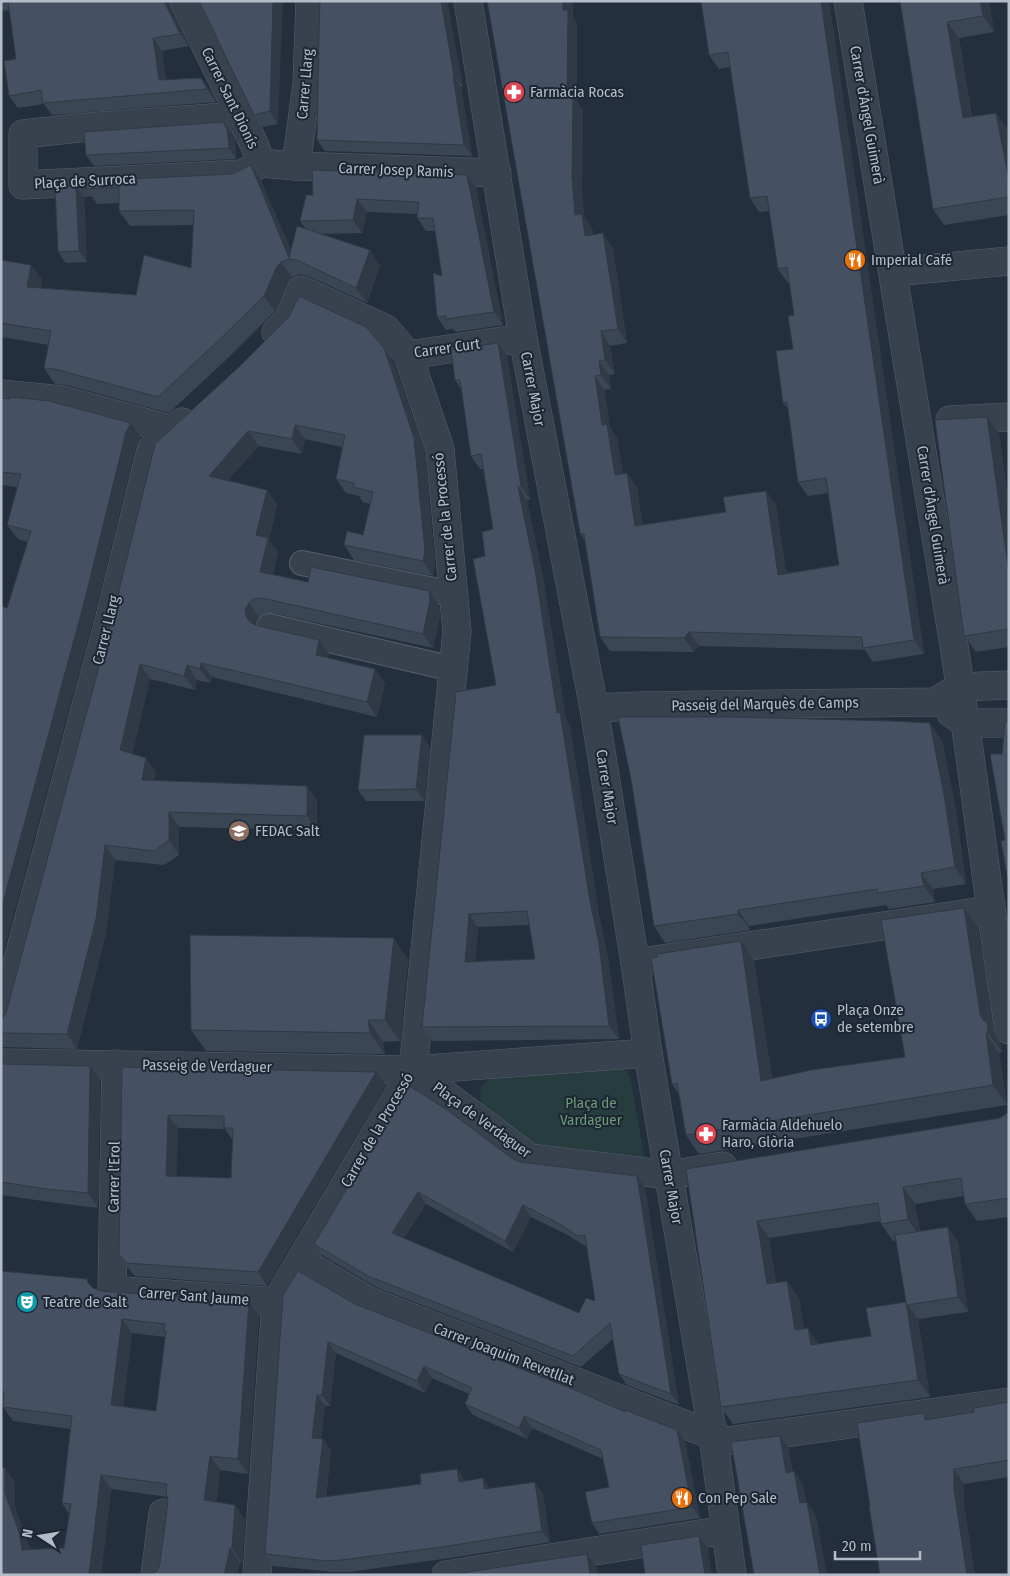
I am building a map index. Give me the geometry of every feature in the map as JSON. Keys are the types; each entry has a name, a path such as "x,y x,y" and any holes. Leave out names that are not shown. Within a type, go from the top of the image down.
{"street":[{"name":"Carrer Sant Dionís","path":"184,1 254,144 261,163 296,166"},
{"name":"Carrer Llarg","path":"296,166 306,84 310,1"},
{"name":"Carrer Major","path":"468,1 523,338 594,708 648,1053 713,1436 732,1575"},
{"name":"Carrer d'Àngel Guimerà","path":"848,1 919,421 960,687 990,910 1003,961 1009,1030"},
{"name":"Plaça de Surroca","path":"239,116 88,127 23,134 22,185 242,174 261,163"},
{"name":"Carrer Josep Ramis","path":"296,166 497,173"},
{"path":"894,272 1009,261"},
{"name":"Carrer Curt","path":"261,348 288,320 302,290 386,329 408,354 523,338"},
{"name":"Carrer de la Processó","path":"257,1575 276,1302 413,1070 457,631 440,449 408,354"},
{"path":"1,394 62,400 173,430"},
{"name":"Carrer Llarg","path":"1,1023 110,617 151,450 200,405"},
{"path":"919,421 1009,417"},
{"name":"Carrer de la Processó","path":"302,563 453,594"},
{"path":"270,626 453,669"},
{"path":"1009,685 960,687 935,702 965,723 1009,723"},
{"name":"Passeig del Marquès de Camps","path":"594,708 935,702"},
{"path":"635,963 990,910"},
{"name":"Plaça de Verdaguer","path":"413,1070 648,1053"},
{"name":"Passeig de Verdaguer","path":"1,1063 413,1070"},
{"name":"Carrer l'Erol","path":"112,1290 116,1064"},
{"name":"Plaça de Verdaguer","path":"413,1070 530,1158 669,1175 746,1162"},
{"name":"Carrer Joaquim Revetllat","path":"301,1261 369,1301 726,1441 1009,1402"},
{"name":"Carrer Sant Jaume","path":"112,1290 276,1302"},
{"path":"155,1575 163,1513"},
{"path":"446,1575 725,1530"}],"green space":[{"name":"Plaça de Vardaguer","path":"623,1068 630,1076 645,1160 536,1146 482,1112 480,1087 492,1076"}],"building":[{"path":"8,1 164,1 180,34 153,38 159,80 201,78 207,89 43,103 41,90 9,96 4,61 16,59"},
{"path":"199,1 273,1 270,111 254,115"},
{"path":"320,1 441,1 464,145 317,140"},
{"path":"487,1 563,1 563,10 568,10 567,97 573,97 572,177 575,215 582,214 585,236 603,233 618,329 601,331 605,360 599,361 601,375 595,376 602,425 607,424 615,475 627,473 635,526 726,512 723,497 766,491 778,575 839,565 826,478 798,482 787,402 783,403 776,351 793,349 788,316 794,315 787,267 778,269 767,196 750,198 728,52 709,55 701,1 821,1 914,640 863,648 862,637 689,632 684,638 600,637 584,534 580,533"},
{"path":"900,1 980,1 983,16 947,22 963,118 996,113 1009,181 1009,197 933,209"},
{"path":"223,122 227,129 229,148 86,155 84,132"},
{"path":"251,165 289,258 297,226 370,250 356,288 297,260 289,259 281,262 276,268 264,296 158,397 55,369 44,368 51,331 1,323 1,260 31,265 27,287 136,295 144,255 191,268 194,210 119,211 119,187 87,189 86,181 232,174"},
{"path":"312,170 467,175 494,312 446,319 446,316 437,317 433,273 442,276 433,218 417,218 419,202 357,199 353,220 300,221 306,195 313,195"},
{"path":"76,186 79,251 58,252 55,187"},
{"path":"299,296 366,327 384,348 414,438 425,551 423,561 344,545 347,531 363,535 373,492 353,487 354,483 336,479 345,435 295,425 292,439 248,431 209,476 267,490 256,535 268,538 260,572 308,582 311,567 429,591 430,601 423,634 262,598 254,599 249,603 245,609 246,616 255,625 319,640 316,655 375,669 367,702 201,663 200,669 187,665 184,676 140,664 120,750 146,758 142,780 307,786 307,816 169,812 169,840 154,851 105,845 96,919 67,1034 1,1033 1,1020 6,1013 115,607 155,444 241,365 289,317"},
{"path":"498,343 521,486 518,487 535,570 557,713 560,712 590,901 599,944 609,1026 422,1027 456,692 496,685 473,559 485,556 482,532 493,529 481,454 471,456 460,380 455,380 451,350","holes":["527,911 535,959 465,962 469,914"]},
{"path":"11,397 49,401 131,423 126,432 85,599 1,910 1,606 7,608 31,531 7,525 21,474 1,472 1,398 10,399"},
{"path":"987,417 1009,573 1009,629 964,636 935,420"},
{"path":"618,717 733,717 930,723 955,867 921,873 924,886 878,893 877,889 738,910 738,914 654,926 631,779"},
{"path":"1005,722 1009,722 1009,887 1001,841 1005,840 990,754 1002,754"},
{"path":"364,735 422,735 416,789 358,790"},
{"path":"964,908 980,1013 983,1020 987,1023 988,1033 986,1033 993,1085 686,1135 677,1083 672,1084 651,958 657,957 657,954 741,941 761,1081 811,1070 905,1057 881,920"},
{"path":"190,935 394,938 385,1020 368,1020 370,1033 191,1030"},
{"path":"1,1064 90,1066 88,1193 1,1182"},
{"path":"122,1067 376,1072 258,1272 126,1263 119,1254","holes":["168,1115 224,1116 224,1128 233,1128 231,1178 166,1176"]},
{"path":"408,1085 520,1162 637,1176 671,1394 619,1374 610,1323 573,1356 368,1276 314,1244","holes":["418,1192 505,1241 523,1205 558,1223 578,1236 585,1235 595,1301 586,1298 579,1313 392,1233"]},
{"path":"1009,1112 1009,1198 965,1204 961,1178 903,1187 908,1219 881,1224 878,1203 757,1221 767,1284 787,1281 795,1330 808,1328 811,1345 871,1336 866,1308 906,1302 918,1380 721,1407 686,1169 1000,1118"},
{"path":"948,1227 958,1297 907,1305 895,1235"},
{"path":"1,1271 87,1279 93,1288 101,1291 249,1302 238,1459 210,1456 204,1500 235,1505 232,1548 230,1548 224,1575 153,1575 158,1570 160,1563 168,1501 167,1484 101,1475 89,1575 1,1575 1,1467 5,1468 5,1493 20,1535 22,1550 64,1548 71,1504 62,1503 72,1416 3,1407 4,1392 1,1391","holes":["122,1319 165,1324 164,1331 166,1331 156,1411 111,1405"]},
{"path":"298,1271 355,1304 575,1390 625,1412 625,1410 677,1430 692,1507 592,1523 585,1492 609,1487 601,1450 524,1416 519,1428 465,1404 472,1388 424,1366 417,1381 328,1342 322,1395 317,1395 312,1438 323,1439 316,1498 421,1484 420,1474 457,1469 459,1482 483,1478 484,1489 535,1482 542,1531 442,1547 341,1560 326,1561 265,1554 283,1295"},
{"path":"1009,1402 1009,1460 954,1469 954,1490 967,1575 880,1575 857,1423 924,1413 925,1420 974,1412 974,1408"},
{"path":"780,1436 786,1473 794,1471 800,1503 807,1502 820,1575 754,1575 731,1442"},
{"path":"699,1536 705,1575 645,1575 641,1545"},
{"path":"587,1554 590,1575 447,1575"}],"place":[{"name":"Farmàcia Rocas","path":"514,92"},
{"name":"Imperial Café","path":"855,260"},
{"name":"FEDAC Salt","path":"239,831"},
{"name":"Plaça Onze de setembre","path":"821,1019"},
{"name":"Farmàcia Aldehuelo Haro, Glòria","path":"706,1134"},
{"name":"Teatre de Salt","path":"27,1302"},
{"name":"Con Pep Sale","path":"682,1498"}]}
